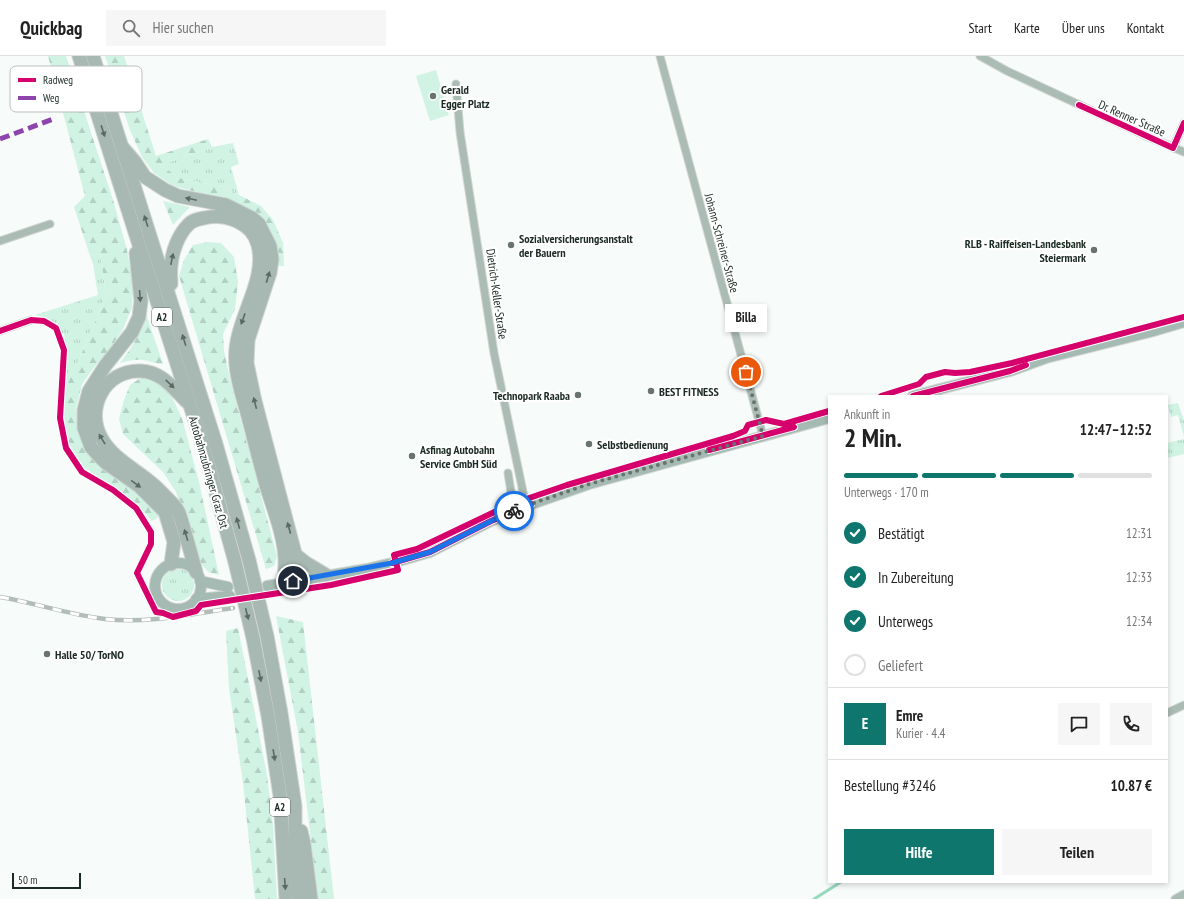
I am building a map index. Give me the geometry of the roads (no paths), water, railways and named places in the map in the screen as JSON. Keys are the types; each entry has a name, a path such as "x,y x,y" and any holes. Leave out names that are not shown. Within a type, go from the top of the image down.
{"highway":[{"name":"Autobahnzubringer Graz Ost","path":"79,56 82,66"},
{"name":"Autobahnzubringer Graz Ost","path":"93,56 96,66"},
{"name":"Autobahnzubringer Graz Ost","path":"97,112 190,405 216,490 235,562 253,638 268,716 280,796 286,899"},
{"name":"Autobahnzubringer Graz Ost","path":"111,112 216,444 249,560 267,636 281,713 295,806 295,845 299,899"},
{"path":"123,148 145,177 165,190 178,196 226,205 252,218 258,224 270,246 272,259 270,273 248,340 247,363 255,401 302,580"},
{"path":"171,298 170,267 174,250 183,230 189,223 197,219 211,216 221,216 233,219 249,230 255,237 258,245 259,272 239,330 236,345 235,365 282,542 285,558 284,583"},
{"path":"134,229 141,301 139,317 132,332 105,366 89,391 84,410 84,428 91,447 99,456 106,463 139,486 165,512 174,542 171,564"},
{"path":"190,405 167,381 160,376 142,371 129,371 114,378 106,385 100,394 96,405 95,417 96,428 107,447 116,457 157,488 178,512 198,577"},
{"path":"296,555 326,575"},
{"path":"295,806 304,844 311,899"}],"main road":[{"path":"917,395 1010,371 1046,358 1184,322"},
{"path":"268,586 392,563 430,552 514,511 596,482 828,418"},
{"path":"196,599 229,592 198,577 186,565 175,563 164,567 156,580 154,587 156,595 161,603 171,608 184,608 190,606 200,591 198,577"}],"street":[{"name":"Johann-Schreiner-Straße","path":"660,56 763,436"},
{"name":"Dr. Renner Straße","path":"980,56 1007,71 1184,152"},
{"name":"Dietrich-Keller-Straße","path":"456,84 460,132 494,353 526,506"},
{"path":"1173,148 1184,123"},
{"path":"0,241 50,224"},
{"path":"0,331 31,320"},
{"path":"508,473 514,511"},
{"path":"1168,713 1184,705"},
{"path":"1175,899 1184,894"}],"waterway":[{"path":"814,899 839,883"}],"railway":[{"path":"0,597 79,615 121,620 169,618 233,608"}],"place":[{"name":"Gerald Egger Platz","path":"433,96"},
{"name":"Sozialversicherungsanstalt der Bauern","path":"511,245"},
{"name":"RLB - Raiffeisen-Landesbank Steiermark","path":"1094,250"},
{"name":"Billa","path":"746,372"},
{"name":"BEST FITNESS","path":"651,391"},
{"name":"Technopark Raaba","path":"578,395"},
{"name":"Selbstbedienung","path":"589,444"},
{"name":"Asfinag Autobahn Service GmbH Süd","path":"412,456"},
{"name":"Halle 50/ TorNO","path":"47,654"}]}
